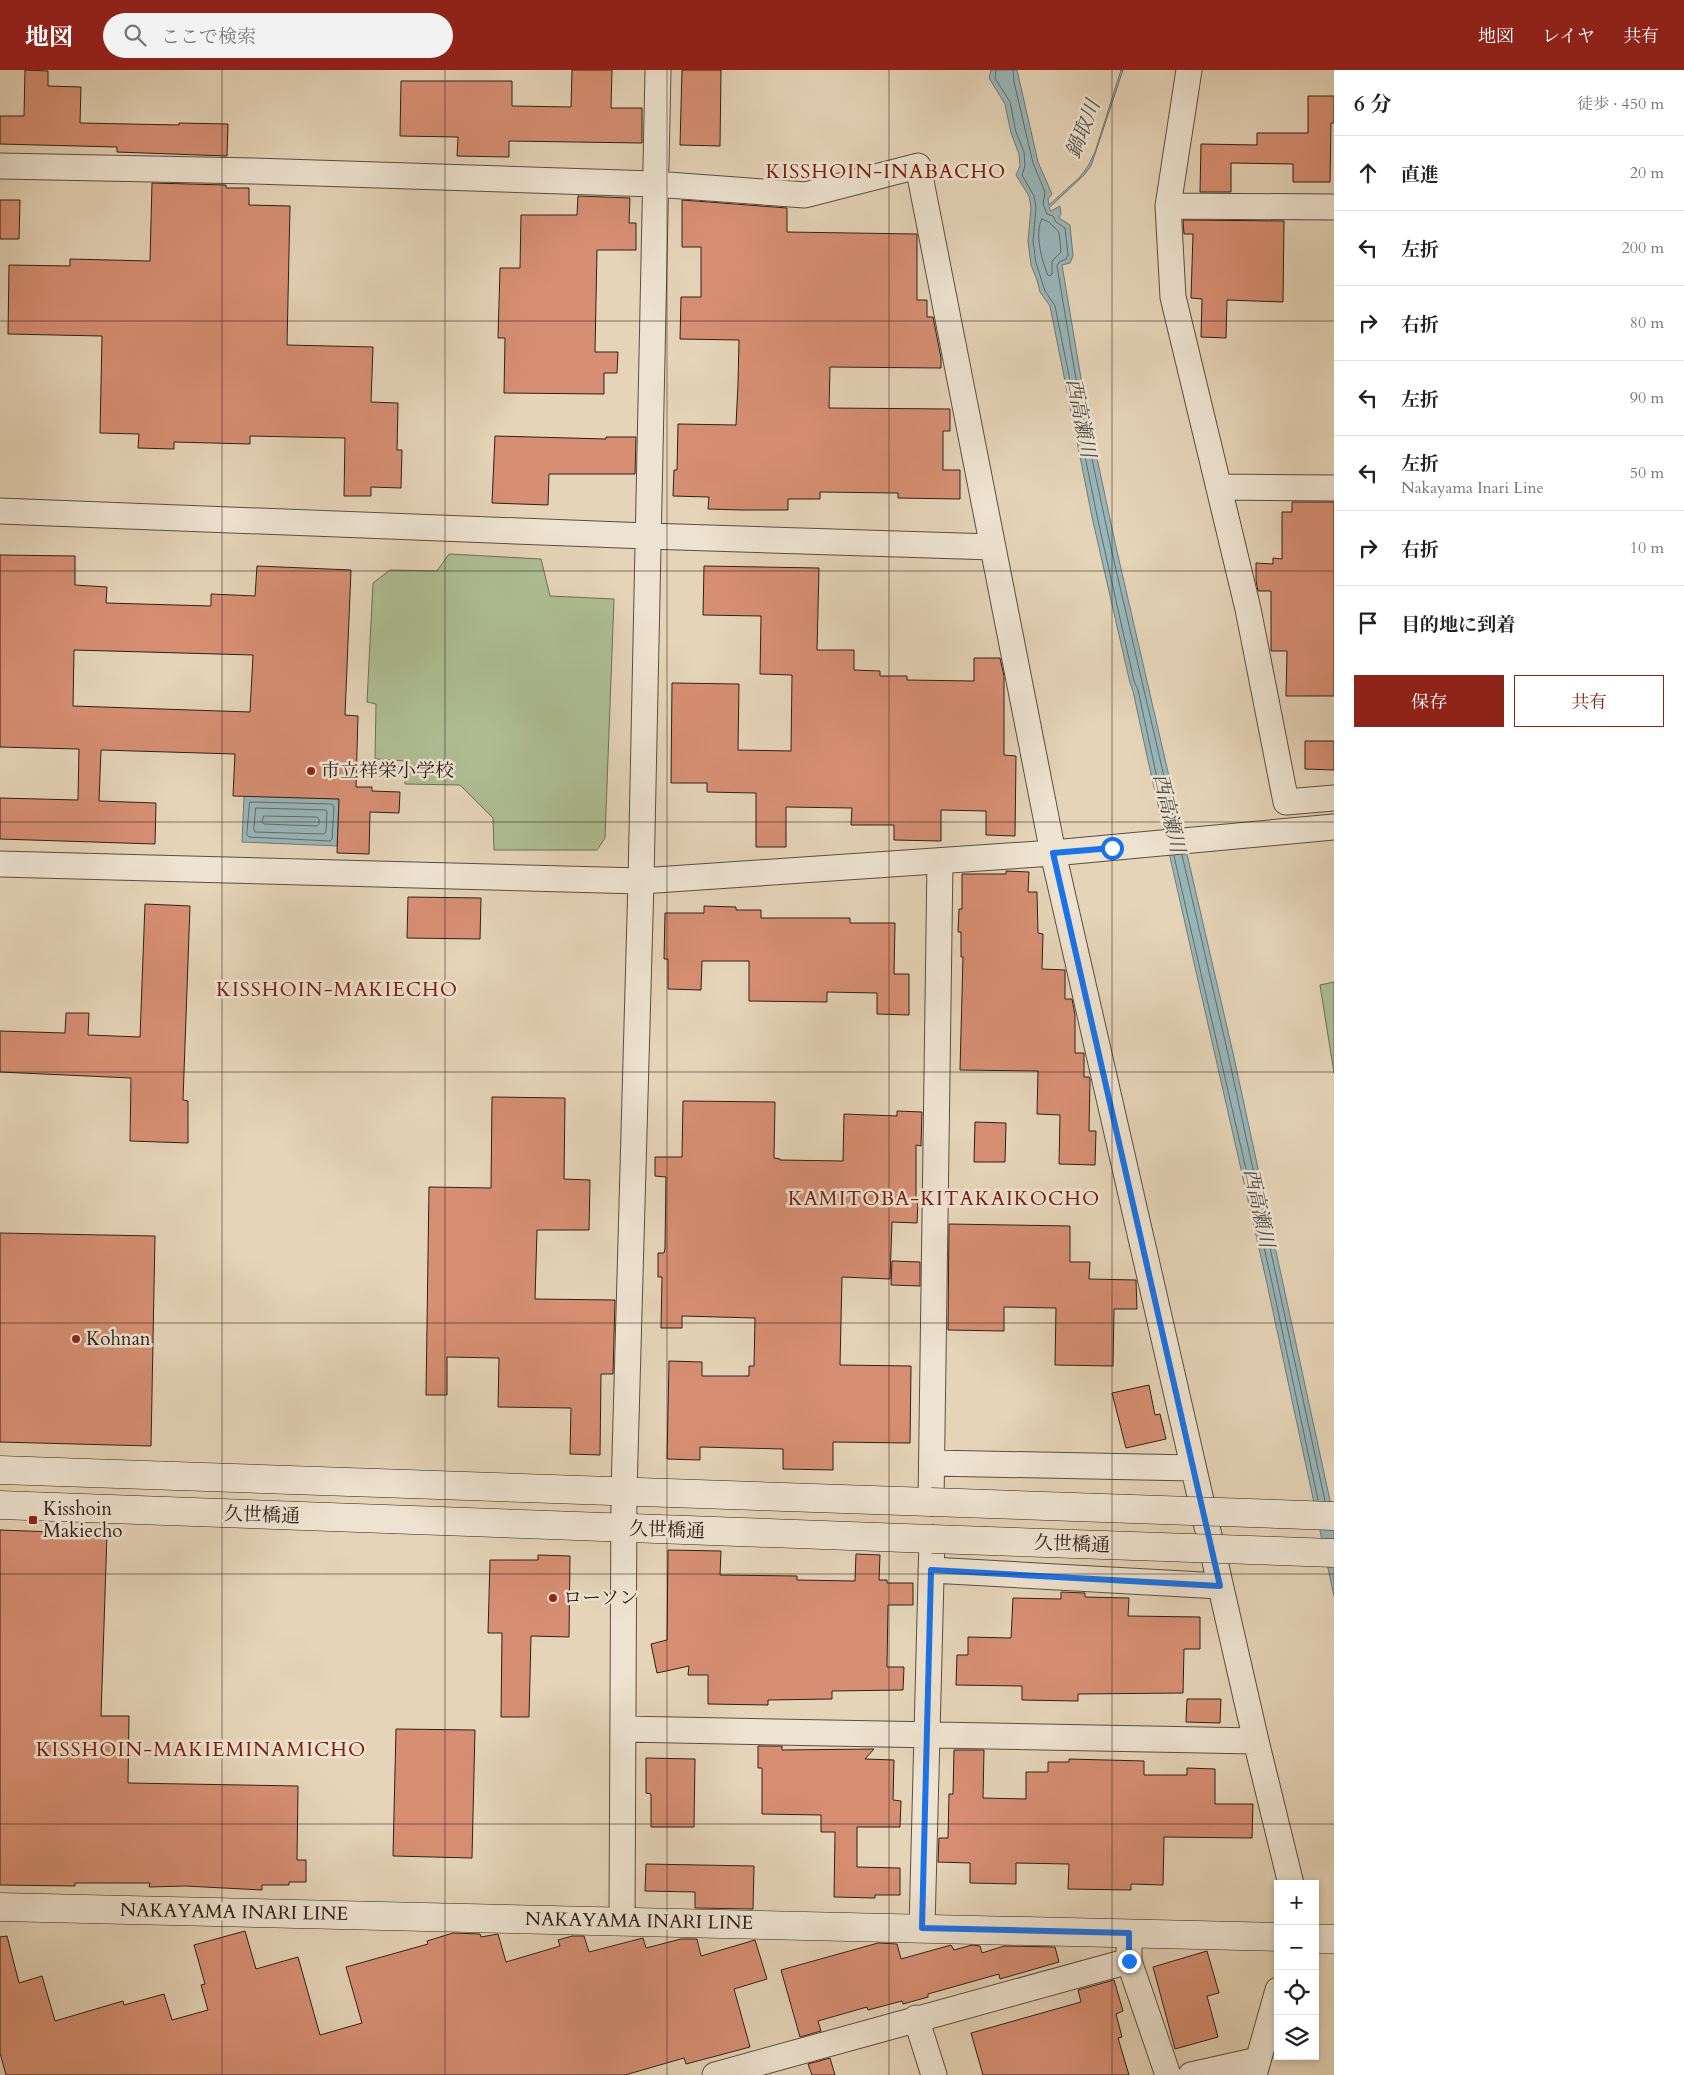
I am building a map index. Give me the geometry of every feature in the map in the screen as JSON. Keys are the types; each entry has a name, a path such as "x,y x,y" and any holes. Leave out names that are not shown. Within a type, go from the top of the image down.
{"street":[{"path":"622,1921 624,1492 641,881 654,184 658,70"},
{"path":"1188,70 1168,206 1173,297 1248,609 1286,802 1334,798"},
{"path":"0,166 253,171 654,184 805,194 918,166 1053,853 1220,1586 1290,1880"},
{"path":"1168,206 1334,207"},
{"path":"1219,487 1334,488"},
{"path":"0,511 648,536 993,547"},
{"path":"0,864 641,881 1053,853 1334,827"},
{"path":"931,1502 940,861"},
{"path":"932,1463 1193,1468"},
{"name":"久世橋通","path":"0,1470 1334,1516"},
{"name":"久世橋通","path":"0,1505 1334,1553"},
{"path":"922,1928 932,1539"},
{"path":"931,1570 1220,1586"},
{"path":"623,1729 1256,1740"},
{"name":"NAKAYAMA INARI LINE","path":"0,1907 1274,1938"},
{"path":"1129,1933 1129,1961 1168,2075"},
{"path":"1319,1939 1334,1939"},
{"path":"715,2075 753,2070 916,2018 1129,1961"},
{"path":"1191,2075 1256,2068 1274,2004"},
{"path":"916,2018 934,2075"}],"green space":[{"path":"449,554 541,559 550,596 614,599 605,838 597,850 494,850 493,818 460,785 405,784 406,761 375,759 376,704 367,702 373,583 390,570 437,571"},
{"path":"1334,982 1334,1073 1320,985"}],"water":[{"name":"西高瀬川","path":"991,70 1017,70 1038,162 1052,194 1048,199 1049,205 1080,177 1088,166 1095,152 1121,70 1123,70 1091,166 1084,175 1049,208 1051,211 1060,206 1061,214 1059,218 1070,225 1073,256 1070,263 1062,265 1085,402 1116,547 1233,1053 1334,1519 1334,1596 1266,1279 1092,517 1050,306 1040,292 1031,265 1028,241 1031,208 1029,196 1016,175 1020,166 1019,154 1011,133 1005,104 989,78"},
{"path":"244,796 339,799 337,846 242,842"}],"building":[{"path":"25,70 48,71 48,86 81,87 80,123 228,124 227,156 117,152 117,147 0,144 0,116 24,116"},
{"path":"572,70 612,70 611,108 642,108 642,143 509,141 509,157 457,156 458,137 400,136 401,81 512,81 512,106 571,107"},
{"path":"682,70 721,70 720,146 680,145"},
{"path":"1308,96 1334,96 1334,123 1331,123 1330,182 1293,182 1293,164 1231,163 1231,192 1200,192 1201,144 1257,145 1257,133 1308,133"},
{"path":"152,183 226,185 226,188 249,188 249,205 290,206 287,345 373,347 371,402 398,403 397,450 402,450 401,488 371,487 371,496 344,496 345,438 250,436 250,444 174,442 174,449 138,448 139,434 100,433 102,336 8,334 9,265 70,266 70,259 150,261"},
{"path":"578,196 630,198 629,223 636,223 636,250 597,250 595,352 618,352 617,373 604,373 604,394 504,393 505,338 498,338 500,268 520,268 521,215 577,215"},
{"path":"0,200 20,200 19,239 0,239"},
{"path":"682,200 787,208 787,232 917,234 917,300 927,300 927,317 933,317 941,358 941,368 830,367 829,408 950,409 950,431 943,431 943,470 960,470 960,499 898,498 898,493 820,492 820,499 788,499 788,510 741,510 708,509 709,497 673,496 674,470 677,470 678,424 736,425 738,384 739,340 680,339 681,297 701,297 701,247 682,247"},
{"path":"1183,220 1284,221 1283,302 1227,300 1226,338 1201,337 1202,299 1191,298 1193,234 1184,234"},
{"path":"495,436 606,439 606,437 636,437 635,474 549,474 548,505 492,503"},
{"path":"1292,502 1334,502 1334,696 1286,696 1287,651 1271,651 1271,591 1258,591 1256,563 1273,564 1273,558 1282,559 1282,512 1292,512"},
{"path":"0,555 75,556 75,585 107,587 106,603 211,606 211,594 255,596 257,566 351,570 345,715 358,716 356,787 372,787 372,791 400,792 399,813 370,812 369,854 337,853 339,799 233,796 235,754 101,750 99,801 156,803 155,844 0,839 0,798 78,800 79,749 0,747","holes":["74,650 253,655 250,712 73,706"]},
{"path":"704,566 819,568 817,650 854,650 854,670 880,671 880,676 907,676 907,680 974,681 974,658 1000,658 1004,676 1004,755 1016,756 1015,836 986,835 986,811 941,810 941,841 894,840 894,825 851,825 852,808 786,807 786,847 756,847 756,793 707,792 707,783 671,783 672,683 739,684 738,750 791,751 792,675 760,674 761,616 703,615"},
{"path":"1305,741 1334,741 1334,770 1305,769"},
{"path":"1006,871 1029,872 1028,892 1037,892 1038,933 1043,934 1042,969 1065,970 1065,999 1072,999 1075,1015 1075,1053 1084,1053 1084,1077 1089,1077 1090,1079 1089,1131 1096,1131 1095,1165 1059,1164 1060,1115 1037,1114 1038,1071 960,1070 963,957 961,957 961,932 958,932 959,909 962,909 962,874 1006,874"},
{"path":"408,897 481,898 480,939 407,938"},
{"path":"145,904 190,906 183,1100 188,1101 188,1143 130,1141 131,1078 0,1072 0,1031 65,1033 66,1013 89,1013 88,1035 140,1037"},
{"path":"704,906 736,907 736,910 761,910 761,918 850,918 850,923 895,923 894,974 909,974 909,1015 877,1014 877,993 827,992 827,1002 749,1001 749,961 702,961 701,990 668,989 668,959 664,959 665,913 704,913"},
{"path":"492,1097 565,1098 564,1179 590,1180 589,1230 537,1230 535,1299 615,1300 613,1374 601,1374 600,1455 570,1454 571,1408 498,1407 499,1358 447,1357 447,1395 426,1395 429,1187 491,1188"},
{"path":"683,1101 775,1102 774,1158 780,1160 843,1161 844,1114 897,1116 897,1111 922,1112 921,1146 916,1145 917,1223 892,1222 890,1279 842,1277 840,1365 911,1366 910,1443 833,1442 833,1470 783,1469 783,1449 700,1447 700,1460 667,1459 669,1361 702,1362 702,1376 749,1376 749,1366 754,1366 755,1318 682,1316 682,1328 661,1328 662,1277 658,1277 658,1253 664,1253 665,1248 666,1177 655,1176 655,1157 682,1157"},
{"path":"975,1122 1006,1123 1005,1162 974,1162"},
{"path":"949,1224 1070,1226 1070,1262 1090,1262 1089,1279 1136,1280 1137,1309 1114,1309 1113,1366 1055,1365 1056,1308 1004,1307 1004,1331 948,1330"},
{"name":"Kohnan","path":"0,1233 155,1236 151,1446 0,1442"},
{"path":"892,1261 920,1262 920,1286 891,1285"},
{"path":"1149,1385 1155,1415 1160,1414 1166,1439 1126,1448 1112,1393"},
{"path":"0,1530 107,1534 101,1716 129,1716 128,1783 298,1786 297,1860 306,1860 306,1882 289,1882 289,1885 262,1885 262,1890 185,1886 149,1887 150,1883 75,1883 75,1886 0,1885"},
{"path":"668,1550 721,1551 720,1575 797,1576 797,1580 855,1581 856,1554 880,1555 879,1580 887,1580 887,1583 913,1583 913,1605 888,1605 887,1667 904,1667 903,1690 832,1691 832,1699 768,1700 768,1705 708,1704 708,1675 688,1675 689,1666 657,1673 651,1644 667,1640"},
{"path":"538,1555 570,1556 569,1637 531,1636 529,1717 501,1717 502,1633 488,1633 490,1560 538,1560"},
{"path":"1061,1592 1085,1593 1085,1597 1129,1598 1128,1616 1200,1617 1200,1649 1184,1649 1183,1693 1078,1694 1078,1701 1022,1700 1022,1686 956,1685 957,1655 968,1655 968,1637 1011,1638 1013,1598 1061,1599"},
{"path":"1187,1699 1221,1699 1220,1723 1186,1722"},
{"path":"396,1729 475,1730 472,1858 393,1856"},
{"path":"758,1746 782,1746 782,1750 874,1749 865,1759 894,1760 893,1800 901,1801 900,1827 857,1827 857,1867 900,1868 900,1895 875,1895 875,1898 834,1897 835,1832 821,1832 821,1815 762,1814 762,1768 758,1768"},
{"path":"954,1750 984,1750 983,1798 1026,1799 1026,1772 1048,1772 1048,1762 1069,1762 1069,1759 1144,1761 1144,1775 1187,1775 1187,1768 1215,1769 1215,1804 1253,1804 1252,1838 1164,1837 1163,1885 1131,1884 1131,1890 1068,1889 1069,1864 1016,1863 1016,1884 970,1883 970,1863 938,1862 939,1838 948,1838 949,1794 953,1794"},
{"path":"646,1758 695,1759 694,1827 651,1827 651,1794 646,1793"},
{"path":"646,1864 754,1866 753,1909 695,1908 695,1892 645,1891"},
{"path":"245,1931 256,1969 298,1957 320,2035 362,2023 346,1967 428,1944 427,1941 453,1933 480,1934 481,1937 498,1934 506,1962 560,1946 558,1940 572,1936 584,1936 589,1952 643,1938 646,1948 681,1939 697,1939 701,1956 755,1940 767,1979 734,1989 750,2047 686,2064 684,2058 625,2075 6,2075 0,2053 0,1937 7,1936 19,1983 42,1976 55,2021 123,2001 124,2005 164,1994 172,2020 208,2010 201,1985 205,1984 194,1945"},
{"path":"878,1943 897,1944 901,1959 951,1945 954,1950 972,1945 980,1946 982,1953 1004,1946 1055,1947 1059,1962 1000,1979 999,1974 928,1994 928,1997 903,2004 902,2001 868,2010 867,2007 818,2021 821,2031 800,2037 781,1970"},
{"path":"1207,1951 1219,1993 1207,1996 1218,2037 1175,2049 1153,1967"},
{"path":"1114,1980 1123,2011 1116,2014 1122,2037 1118,2038 1129,2075 983,2075 971,2033 1081,2002 1078,1990"},
{"path":"830,2058 835,2075 812,2075 808,2064"}],"place":[{"name":"市立祥栄小学校","path":"311,771"},
{"name":"Kohnan","path":"76,1339"},
{"name":"Kisshoin Makiecho","path":"33,1520"},
{"name":"ローソン","path":"553,1598"}],"district":[{"name":"KISSHOIN-INABACHO","path":"886,171"},
{"name":"KISSHOIN-MAKIECHO","path":"337,989"},
{"name":"KAMITOBA-KITAKAIKOCHO","path":"944,1198"},
{"name":"KISSHOIN-MAKIEMINAMICHO","path":"201,1749"}],"route":[{"path":"1112,848 1053,853 1220,1586 931,1570 922,1928 1129,1933 1129,1961"}],"water label":[{"name":"鍋取川","path":"1083,129"}]}
